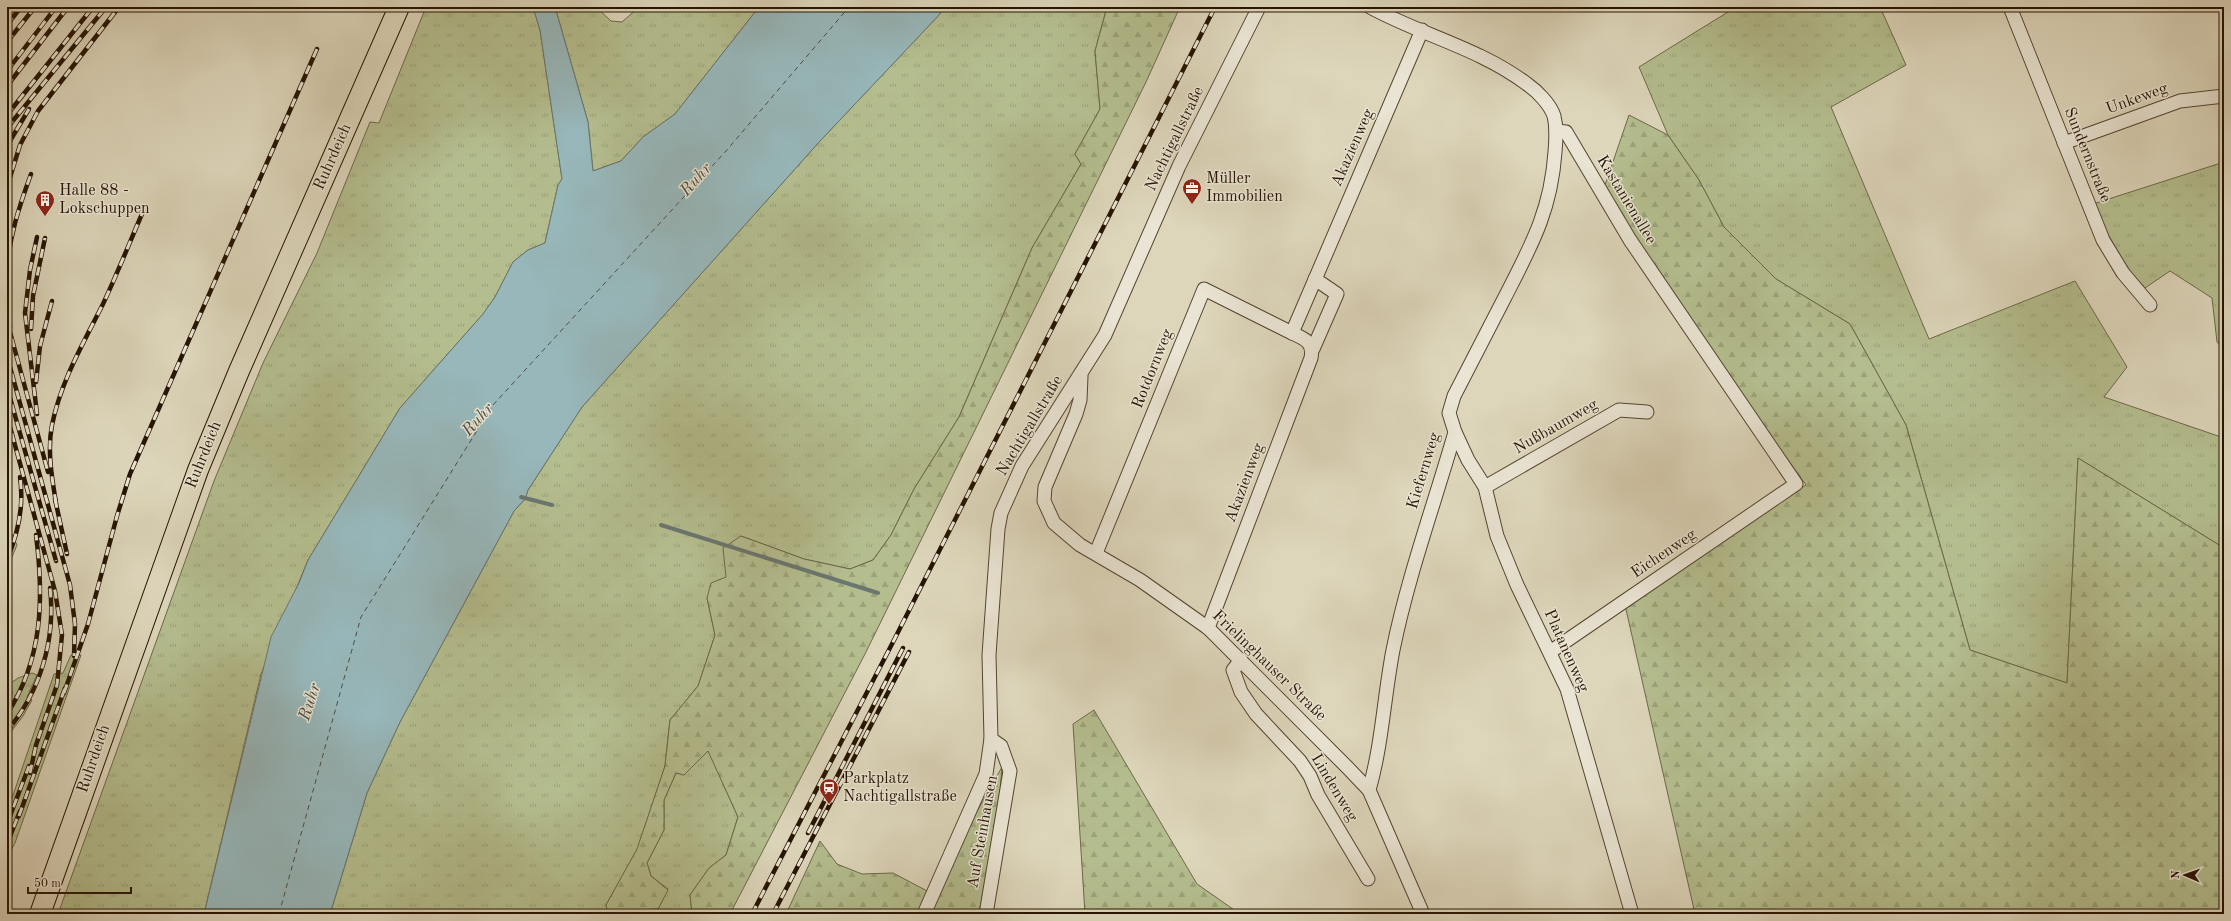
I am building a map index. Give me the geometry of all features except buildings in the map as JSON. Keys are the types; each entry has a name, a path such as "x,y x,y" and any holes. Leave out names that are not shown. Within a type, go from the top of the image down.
{"main road":[{"name":"Ruhrdeich","path":"40,914 198,470 239,371 399,7"}],"street":[{"name":"Nachtigallstraße","path":"924,914 986,774 991,739 989,655 998,529 1001,513 1022,466 1081,376 1105,335 1179,166 1259,7"},
{"path":"1370,7 1394,20 1422,30 1483,56 1528,84 1542,97 1553,115 1556,131"},
{"name":"Sundernstraße","path":"2010,7 2102,240 2123,272 2150,305"},
{"name":"Akazienweg","path":"1292,333 1422,30"},
{"name":"Unkeweg","path":"2064,143 2180,101 2224,96"},
{"name":"Kiefernweg","path":"1369,790 1376,760 1393,650 1411,575 1455,432 1449,413 1454,396 1542,222 1553,176 1556,131"},
{"name":"Kastanienallee","path":"1556,131 1566,132 1630,240 1796,484"},
{"name":"Akazienweg","path":"1208,628 1300,391 1313,349 1337,294 1315,278"},
{"name":"Rotdornweg","path":"1096,554 1204,289 1292,333"},
{"path":"1292,333 1306,340 1313,349"},
{"name":"Frielinghauser Straße","path":"1081,376 1080,400 1076,414 1045,487 1044,501 1054,523 1065,534 1163,595 1208,628 1369,790 1423,914"},
{"name":"Nußbaumweg","path":"1485,487 1619,410 1647,412"},
{"name":"Platanenweg","path":"1455,432 1468,460 1485,487 1497,536 1517,586 1567,689 1632,914"},
{"name":"Eichenweg","path":"1550,652 1796,484"},
{"name":"Lindenweg","path":"1241,660 1233,670 1241,692 1256,714 1295,756 1310,776 1318,795 1368,879"},
{"name":"Auf Steinhausen","path":"986,914 1010,771 1001,746 991,739"}],"green space":[{"path":"426,7 533,7 540,30 562,179 558,185 545,243 528,250 513,262 495,297 483,314 400,408 308,560 261,674 204,914 58,914 214,481 263,363 317,253 370,122 379,123"},
{"path":"555,7 596,7 611,21 622,22 639,7 759,7 675,114 643,137 621,161 593,171 588,122"},
{"path":"944,7 1107,7 1095,51 1100,109 1075,154 1081,164 1032,248 959,417 914,489 891,535 873,560 850,569 804,559 741,536 726,577 707,598 715,635 698,686 670,720 665,766 637,850 606,905 608,914 330,914 367,793 400,722 514,511 525,499 528,490 582,407 820,141 939,15"},
{"path":"1107,7 1180,7 1146,82 865,654 730,914 692,914 690,895 709,868 726,855 738,817 708,751 684,775 676,773 664,800 664,830 647,863 651,876 668,890 658,909 638,910 632,914 608,914 606,905 637,849 665,766 670,720 698,686 715,635 707,598 711,583 726,577 723,548 741,536 804,559 850,569 873,560 891,535 914,489 959,417 1032,248 1081,164 1075,154 1100,109 1095,51"},
{"path":"1736,7 1880,7 1906,65 1831,107 1929,339 2075,281 2127,367 2104,397 2224,438 2224,548 2078,458 2067,683 1970,650 1906,425 1850,324 1776,279 1724,227 1699,180 1668,135 1639,67"},
{"path":"1629,115 1668,135 1699,180 1724,227 1776,279 1850,324 1906,425 1970,650 2067,683 2078,458 2224,548 2224,914 1695,914 1625,605 1806,485 1690,322 1604,188"},
{"path":"2224,162 2224,350 2217,342 2212,298 2170,271 2145,288 2121,262 2093,204"},
{"path":"10,530 17,545 7,569 7,541"},
{"path":"71,655 81,655 15,843 7,858 7,813 54,674 63,673"},
{"path":"32,673 37,675 27,697 32,700 23,716 7,737 7,698 12,694 11,683 18,678"},
{"path":"1094,710 1197,884 1240,914 1085,914 1073,724"},
{"path":"708,750 738,817 726,855 709,868 690,895 692,914 632,914 638,910 658,909 668,889 651,876 647,863 664,830 664,800 676,773 684,775"},
{"path":"1002,767 995,853 978,914 786,914 820,841 837,864 862,874 893,873 931,893"}],"water":[{"name":"Ruhr","path":"533,7 555,7 588,122 593,171 621,161 643,137 675,114 759,7 944,7 939,15 820,141 582,407 528,490 525,499 514,511 400,722 367,793 330,914 204,914 271,637 299,583 308,560 400,408 483,314 495,297 513,262 528,250 545,243 558,185 562,179 540,30"}],"waterway":[{"path":"521,497 552,505"},
{"path":"661,525 878,593"}],"ferry route":[{"path":"279,914 361,617 493,405 726,151 849,7"}],"railway":[{"path":"7,25 21,7"},
{"path":"7,42 35,7"},
{"path":"7,71 56,7"},
{"path":"7,86 68,7"},
{"path":"7,115 93,7"},
{"path":"7,128 106,7"},
{"path":"7,187 20,145 38,111 119,7"},
{"path":"752,914 892,644 1215,7"},
{"path":"64,693 88,624 130,474 317,49"},
{"path":"7,146 29,109"},
{"path":"7,272 15,222 31,174"},
{"path":"56,503 50,445 52,425 56,409 73,363 109,292 145,207"},
{"path":"37,237 30,270 25,313 37,414"},
{"path":"31,329 33,296 45,238"},
{"path":"7,290 10,327"},
{"path":"36,382 40,346 52,301"},
{"path":"7,321 48,472"},
{"path":"7,356 70,585 75,624 74,656"},
{"path":"7,387 56,561"},
{"path":"7,416 55,591 62,635 57,685 36,745 30,773"},
{"path":"7,559 14,540 21,509 20,477"},
{"path":"55,499 67,554"},
{"path":"7,714 19,693 28,672 38,628 40,582 36,535"},
{"path":"7,731 19,716 28,700 37,682 43,664 48,646 50,627 50,588"},
{"path":"808,833 903,648"},
{"path":"773,914 909,652"},
{"path":"19,816 65,688"},
{"path":"7,824 29,766"},
{"path":"7,844 20,811"}],"place":[{"name":"Müller Immobilien","path":"1192,205"},
{"name":"Halle 88 - Lokschuppen","path":"45,217"},
{"name":"Parkplatz Nachtigallstraße","path":"829,805"}]}
